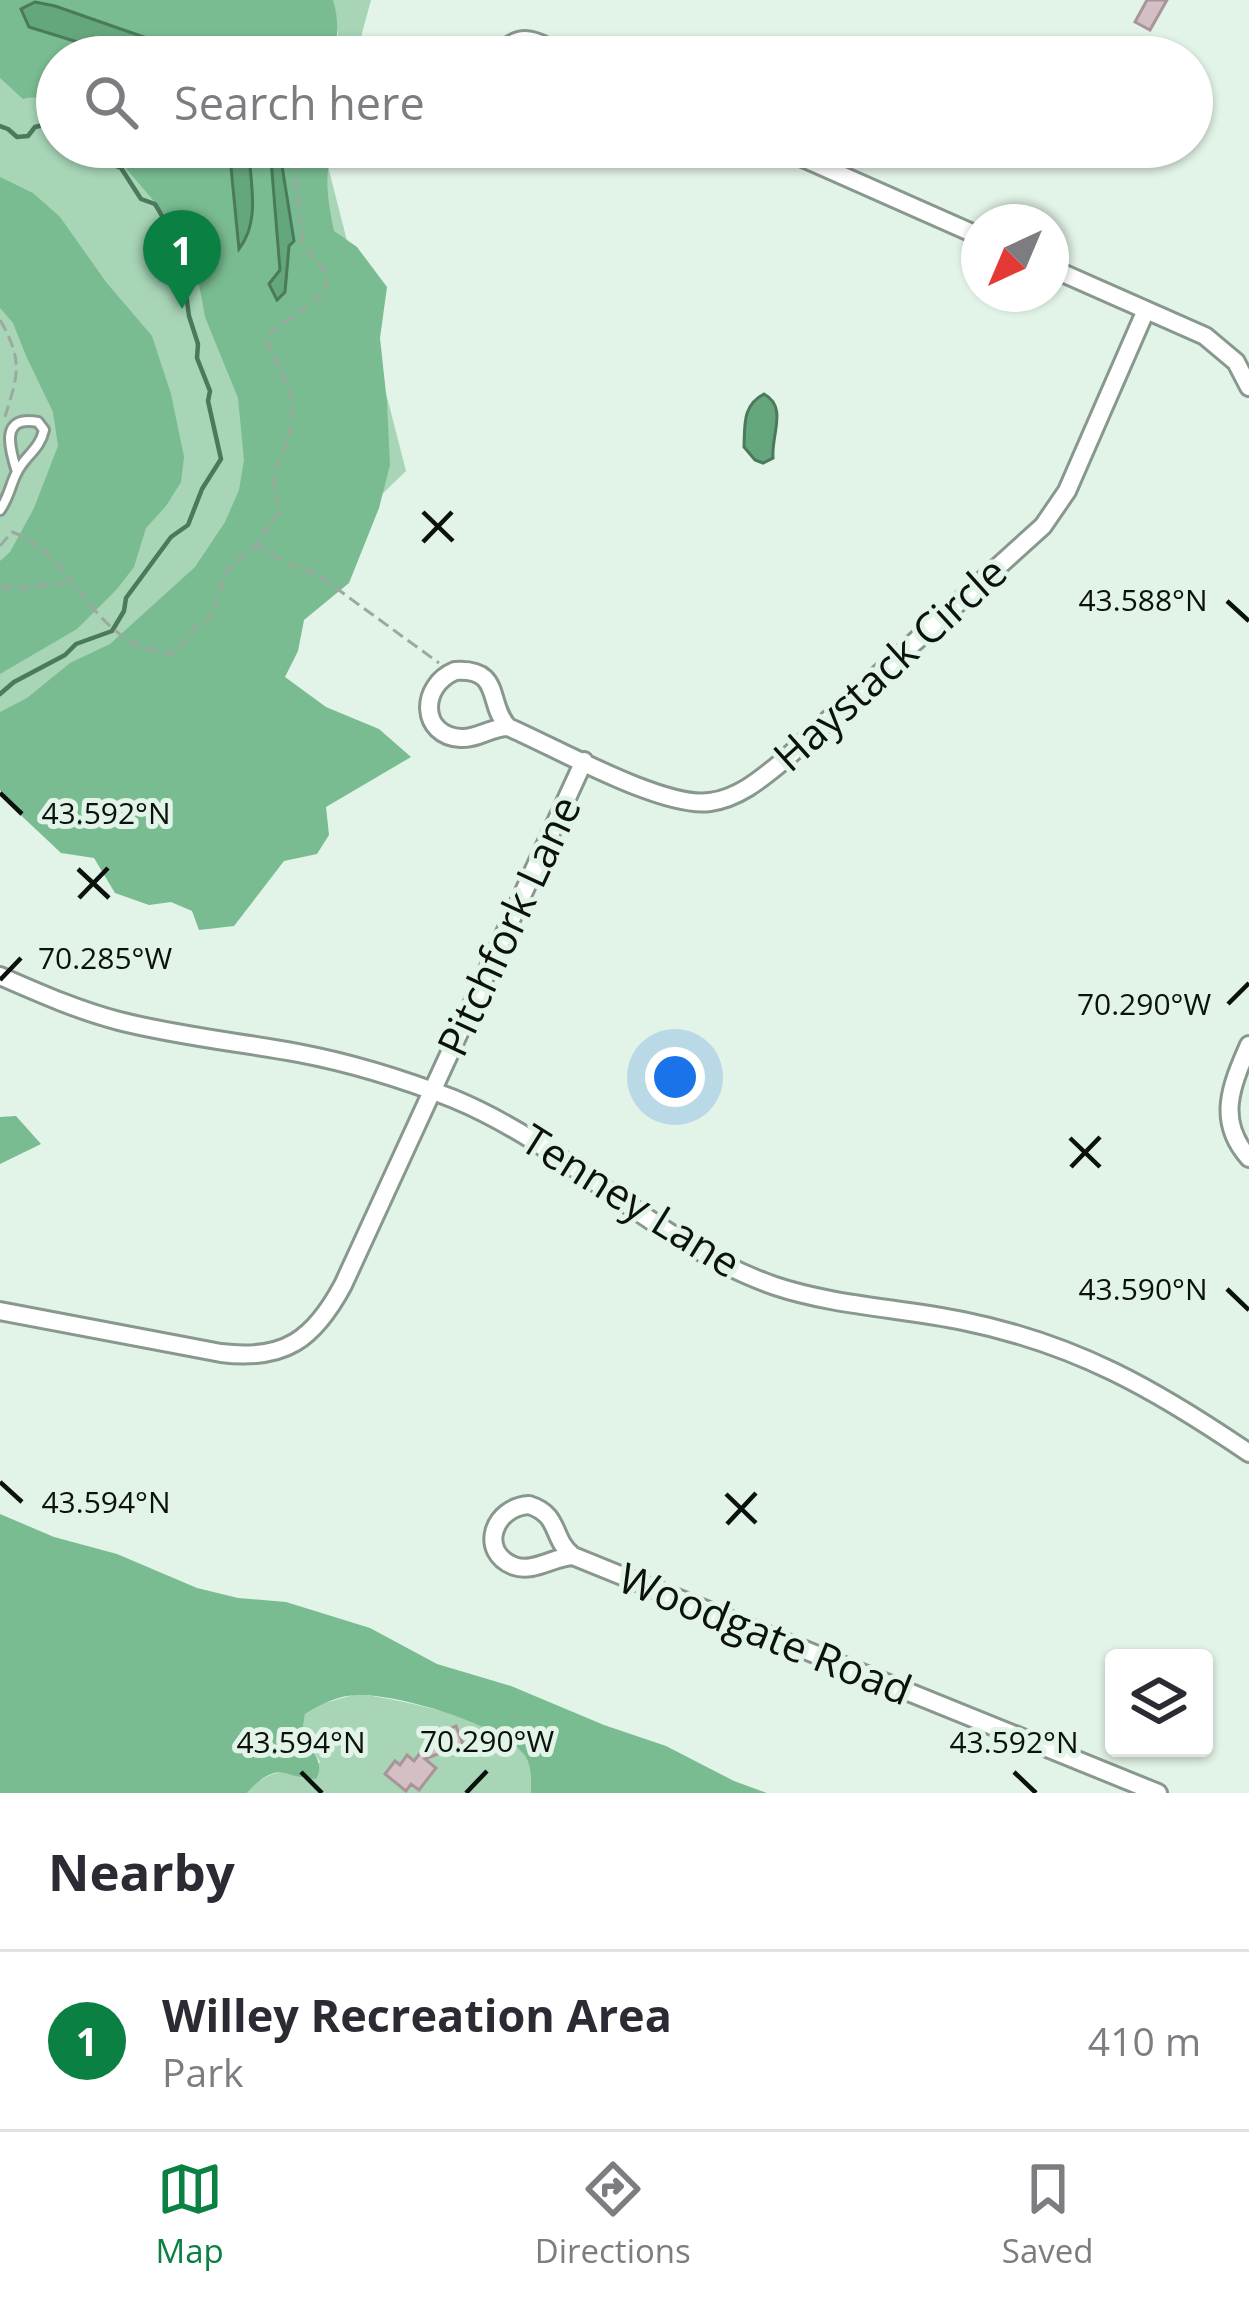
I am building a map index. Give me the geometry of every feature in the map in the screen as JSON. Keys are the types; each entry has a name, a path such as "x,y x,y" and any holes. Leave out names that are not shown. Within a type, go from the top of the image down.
{"street":[{"path":"825,168 961,228"},
{"path":"1069,276 1194,330 1236,362 1249,387"},
{"name":"Haystack Circle","path":"508,727 649,791 686,802 734,796 760,779 1043,526 1067,491 1146,310"},
{"path":"467,670 483,677 508,727 464,738 442,731 431,717 429,700 435,683 446,674 467,670"},
{"name":"Pitchfork Lane","path":"0,1311 230,1354 258,1355 291,1345 318,1325 338,1295 584,760"},
{"name":"Tenney Lane","path":"0,976 115,1020 334,1060 433,1091 518,1131 666,1231 750,1277 810,1296 932,1314 1050,1344 1132,1379 1249,1453"},
{"path":"1249,1046 1229,1104 1234,1138 1249,1158"},
{"name":"Woodgate Road","path":"573,1556 531,1568 512,1565 496,1546 497,1522 517,1506 536,1507 550,1518 565,1550 573,1556 1158,1793"}],"lane":[{"path":"0,509 10,495 16,472 43,439 38,422 20,421 8,434 7,447 16,472"}],"path":[{"path":"0,546 12,532 29,538 103,619 141,646 175,652 212,615 227,570 256,545 279,512 276,471 294,414 290,390 267,339 327,285 324,270 303,245 295,168"},
{"path":"0,320 18,367 4,420"},
{"path":"256,545 318,575 435,658 446,674"},
{"path":"0,587 69,583"}],"shaded area":[{"path":"0,0 36,36 36,168 328,168 406,471 284,589 0,729"},
{"path":"0,0 333,0 336,36 36,36 36,98 23,99 0,78"},
{"path":"333,0 371,0 362,36 338,35"},
{"path":"35,2 55,6 141,36 58,36 29,27 21,9"},
{"path":"126,168 329,168 334,231 357,247 387,287 380,338 390,465 379,508 349,583 304,620 298,651 285,677 326,707 379,729 411,757 326,807 329,835 317,854 284,861 234,926 199,930 192,911 171,902 149,905 115,893 94,858 61,853 0,790 0,712 27,698 70,663 110,644 195,567 225,522 239,490 244,460 238,398 205,317 197,273 164,213"},
{"path":"231,168 250,168 252,216 239,249"},
{"path":"272,168 282,168 294,241 289,246 285,292 277,300 269,284 280,270"},
{"path":"0,177 33,193 60,217 152,336 184,457 181,482 146,528 134,567 117,589 77,629 0,674 0,561 34,508 58,446 53,412 13,323 0,308"},
{"path":"764,394 775,406 777,422 773,458 763,463 744,447 748,410"},
{"path":"16,1116 41,1144 0,1164 0,1117"},
{"path":"0,1514 54,1537 117,1554 197,1588 286,1602 370,1628 437,1664 511,1686 666,1746 767,1793 531,1793 525,1756 496,1733 421,1705 358,1695 330,1701 305,1714 302,1733 318,1761 316,1779 273,1773 247,1793 0,1793"},
{"path":"357,1694 447,1713 494,1731 525,1756 531,1793 247,1793 273,1774 305,1779 320,1762 302,1732 305,1714"}],"building":[{"path":"1147,0 1167,0 1150,30 1135,22"},
{"path":"456,1726 463,1744 425,1759 436,1768 419,1790 411,1784 406,1791 385,1774 407,1755 414,1761 433,1736"}],"waterway":[{"path":"0,126 17,137 28,136 36,127"},
{"path":"0,694 76,644 112,631 126,598 171,537 188,525 221,459 210,391 197,358 198,344 189,316 188,268 177,256 155,204 141,199 121,168"}],"place":[{"name":"Willey Recreation Area","path":"182,309"}]}
